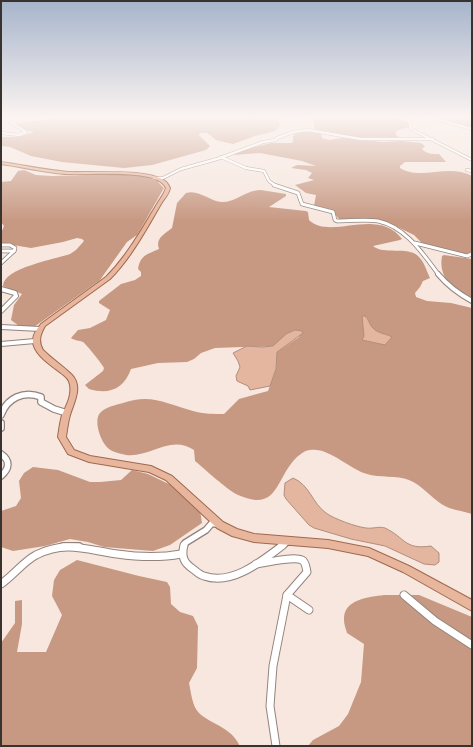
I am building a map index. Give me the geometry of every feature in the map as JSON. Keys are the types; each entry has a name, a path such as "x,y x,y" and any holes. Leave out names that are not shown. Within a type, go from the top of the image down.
{"main road":[{"path":"1,163 69,173 122,173 152,178 165,183 168,188 145,230 116,270 108,278 43,325 35,340 40,351 72,379 74,390 62,437 71,452 89,459 151,469 169,478 220,525 235,533 254,538 328,544 370,552 406,568 472,606"}],"street":[{"path":"152,178 163,178 181,169 237,152"},
{"path":"457,152 472,160"},
{"path":"221,158 246,168 264,171 269,182 298,194 301,203 306,206 333,212 335,220 337,221 380,222 397,228 413,242 431,262 439,277 445,283 472,301"},
{"path":"467,170 472,171"},
{"path":"413,242 462,255 467,256 472,254"},
{"path":"1,244 10,245 15,248 14,251"},
{"path":"1,251 14,251"},
{"path":"1,264 14,251"},
{"path":"1,289 15,293 16,296 1,311"},
{"path":"1,327 40,329"},
{"path":"1,344 35,340"},
{"path":"1,413 9,401 28,394 36,394 41,397 41,402 44,405 67,413"},
{"path":"1,423 1,428"},
{"path":"1,454 9,461 6,472 1,476"},
{"path":"220,525 212,523 206,530 185,543 181,554 189,567 203,576 220,578 241,572 256,564 289,541"},
{"path":"1,584 25,562 36,555 57,547 70,545 129,556 167,557 181,554"},
{"path":"256,564 292,559 302,560 306,563 306,572 287,595 273,666 270,706 276,746"},
{"path":"287,595 309,610"},
{"path":"404,595 435,621 472,645"}],"shaded area":[{"path":"21,152 199,152 152,165 124,168 62,162 31,156"},
{"path":"238,152 426,152 439,154 446,162 405,162 400,166 400,168 408,172 417,173 454,171 463,172 472,176 472,254 462,254 423,244 414,235 387,222 340,220 332,211 314,206 316,195 306,193 295,185 314,180 308,178 312,173 306,170 291,168 297,165 316,166 302,161 260,153 234,155"},
{"path":"24,170 36,175 52,176 117,174 144,177 157,181 164,188 137,235 127,242 100,280 34,327 19,326 11,320 14,305 22,294 3,286 5,280 12,274 31,265 70,254 84,241 77,238 31,248 1,243 1,233 4,226 1,222 1,182 11,181 18,171"},
{"path":"261,190 286,194 286,196 269,207 306,211 308,212 309,220 318,225 342,227 367,224 380,225 392,230 402,239 373,246 377,249 383,250 408,251 414,253 420,258 430,278 423,281 415,293 416,297 427,301 451,303 472,308 472,514 446,507 414,482 404,478 367,474 353,468 332,455 317,450 303,452 297,457 290,465 275,491 261,500 251,499 233,492 195,461 194,450 185,446 177,444 168,445 135,455 126,455 110,450 103,442 99,432 97,421 98,417 102,411 114,405 133,400 151,399 197,412 224,414 239,399 268,391 276,369 277,352 299,337 301,331 292,331 273,346 215,348 201,353 194,359 187,362 158,363 131,369 128,376 120,386 109,391 96,391 89,389 85,385 103,371 104,368 83,342 71,338 78,330 90,328 106,320 110,310 99,303 99,301 121,284 135,280 141,276 141,272 138,269 139,264 145,256 159,249 158,242 164,234 172,228 177,203 186,193 191,192 200,194 222,202 232,200 250,192"},
{"path":"442,256 472,259 472,300 459,292 445,277 441,264"},
{"path":"362,316 366,317 374,329 392,337 385,345 362,340 364,336"},
{"path":"295,330 302,331 303,333 277,352 276,369 270,386 250,390 248,386 237,381 236,376 240,367 233,353 247,346 273,346 286,334"},
{"path":"33,467 58,470 90,482 121,480 132,470 148,474 175,487 200,510 202,523 170,545 153,551 104,547 88,542 70,539 45,546 13,551 1,547 1,511 16,506 21,498 19,481 24,473"},
{"path":"293,478 303,485 321,509 334,518 362,527 385,528 410,545 422,547 431,546 439,553 439,562 435,565 424,564 385,546 351,539 314,528 309,525 284,495 285,483"},
{"path":"77,560 167,582 170,587 171,604 180,612 193,616 198,626 197,668 189,683 195,707 204,717 221,726 231,734 240,746 1,746 1,643 15,623 15,601 22,600 22,624 17,652 46,652 62,615 52,596 54,580 60,570"},
{"path":"384,595 419,595 472,617 472,746 308,746 313,740 339,726 348,714 361,682 364,644 347,633 344,622 345,613 352,603 358,600"}]}
